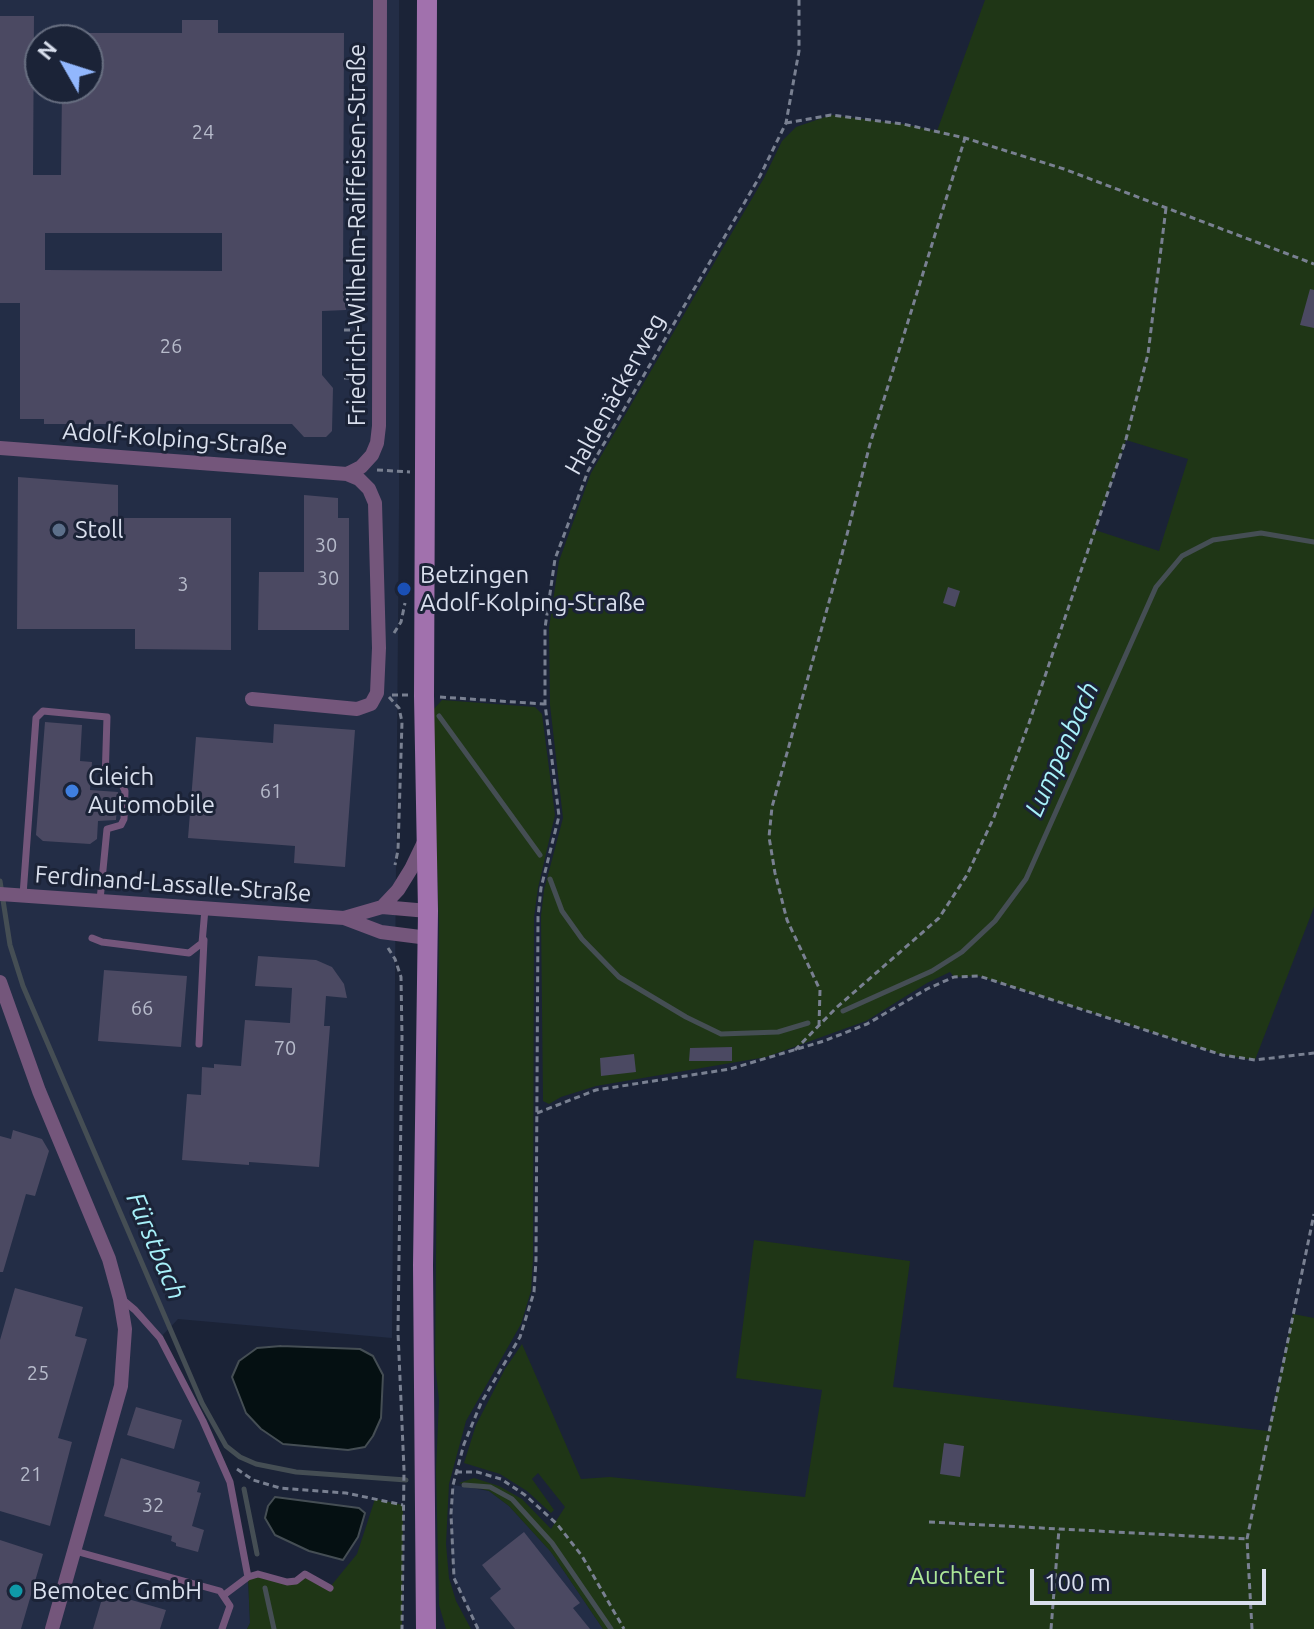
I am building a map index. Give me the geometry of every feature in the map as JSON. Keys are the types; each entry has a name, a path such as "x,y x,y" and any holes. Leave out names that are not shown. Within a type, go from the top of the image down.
{"main road":[{"path":"426,1629 423,1265 428,938 424,696 427,0"}],"street":[{"name":"Friedrich-Wilhelm-Raiffeisen-Straße","path":"354,470 372,455 377,443 380,0"},
{"name":"Adolf-Kolping-Straße","path":"0,448 354,470"},
{"path":"252,699 366,707 377,693 379,648 375,503 369,489 354,470"},
{"path":"382,907 398,890 426,838"},
{"name":"Ferdinand-Lassalle-Straße","path":"0,894 344,918 381,932 428,938"},
{"name":"Ferdinand-Lassalle-Straße","path":"344,918 382,907 428,911"},
{"path":"0,982 39,1091 109,1259 120,1299 125,1347 121,1386 52,1629"}],"lane":[{"path":"21,895 36,718 43,711 107,717 105,781 121,783 125,791 124,819 121,825 107,829 100,902"},
{"path":"199,1044 205,908"},
{"path":"92,938 102,942 189,953 198,948 204,938"},
{"path":"120,1299 135,1310 160,1338 230,1482 248,1577"},
{"path":"75,1551 211,1588 224,1595 230,1606 222,1629"},
{"path":"224,1595 248,1577 258,1574 287,1582 296,1581 305,1574 330,1588"}],"path":[{"name":"Haldenäckerweg","path":"478,1629 454,1578 451,1514 456,1472 472,1423 520,1337 532,1301 536,1260 538,917 541,888 559,816 545,704 545,628 555,559 588,471 760,176 786,123 799,51 799,0"},
{"path":"786,123 831,115 903,124 965,138 1064,169 1314,264"},
{"path":"819,1026 820,990 787,920 775,873 769,837 772,807 870,444 965,138"},
{"path":"795,1050 836,1008 939,918 967,875 994,817 1126,439 1148,354 1166,208"},
{"path":"344,330 379,330"},
{"path":"344,378 379,377"},
{"path":"354,470 412,472"},
{"path":"379,648 388,644 401,622 405,596"},
{"path":"395,866 402,722 396,703 386,694 545,704"},
{"path":"381,932 401,977 403,1086 398,1332 404,1470 402,1629"},
{"path":"537,1113 596,1090 730,1069 795,1050 867,1024 954,977 979,976 1222,1055 1255,1060 1314,1053"},
{"path":"1252,1629 1247,1539 1314,1214"},
{"path":"218,1456 253,1480 280,1488 346,1493 403,1505"},
{"path":"456,1472 477,1472 501,1479 525,1495 557,1524 582,1556 624,1629"},
{"path":"929,1522 1247,1539"},
{"path":"1051,1629 1059,1529"}],"shaded area":[{"path":"0,0 399,0 399,509 392,1338 178,1319 160,1338 230,1482 248,1577 250,1623 247,1629 0,1629"},
{"path":"257,1348 360,1349 373,1356 383,1375 381,1418 365,1447 348,1450 283,1444 261,1429 246,1413 232,1377 239,1361"},
{"path":"453,1485 489,1491 509,1506 551,1552 603,1629 478,1629 454,1578 451,1545"},
{"path":"275,1497 359,1508 365,1513 358,1537 343,1560 309,1551 275,1535 265,1518 268,1506"}],"green space":[{"path":"985,0 1314,0 1314,907 1255,1060 1222,1055 979,976 954,977 950,972 866,1021 766,1057 596,1086 549,1104 543,1101 541,916 544,890 563,818 550,705 549,628 559,561 591,473 764,178 782,141 796,127 831,115 937,131","holes":["1126,440 1188,459 1159,551 1095,530"]},
{"path":"442,700 535,707 542,714 555,815 534,917 531,1291 521,1324 466,1421 449,1484 446,1544 449,1578 456,1601 471,1629 446,1629 439,1605 436,1470 439,1400 435,1364 439,924 432,711"},
{"name":"Auchtert","path":"754,1240 910,1261 893,1387 1268,1431 1293,1314 1314,1318 1314,1629 603,1629 551,1552 509,1506 489,1491 459,1483 474,1478 499,1486 522,1499 551,1529 565,1507 538,1473 532,1479 554,1510 551,1513 527,1491 500,1474 464,1463 476,1425 505,1369 522,1344 581,1479 610,1477 805,1497 822,1390 736,1378"},
{"path":"375,1499 403,1505 402,1629 247,1629 250,1623 248,1577 258,1574 287,1582 305,1574 330,1587 357,1554"}],"building":[{"path":"0,16 34,16 34,24 24,24 24,104 33,104 33,175 61,175 62,104 104,104 104,33 182,33 182,20 218,20 218,33 344,33 343,287 352,287 351,307 322,311 322,375 333,388 332,431 326,437 304,437 292,424 44,424 44,419 20,419 20,303 0,303","holes":["45,233 222,233 222,271 45,270"]},
{"path":"1310,289 1314,290 1314,328 1300,325"},
{"path":"18,477 118,485 118,518 231,518 231,650 135,649 135,629 17,629"},
{"path":"304,495 338,498 338,518 349,518 349,630 258,630 259,572 304,572"},
{"path":"948,587 960,591 955,607 943,603"},
{"path":"45,722 82,725 80,761 92,762 90,790 118,792 116,820 98,821 97,839 90,844 43,841 36,835"},
{"path":"274,724 355,730 345,867 294,863 295,846 188,838 196,737 273,743"},
{"path":"258,956 316,960 332,967 344,984 347,998 326,996 324,1026 330,1026 319,1167 182,1160 187,1094 201,1095 202,1067 214,1068 214,1064 241,1066 245,1020 290,1023 292,988 255,986"},
{"path":"104,970 187,976 181,1047 98,1041"},
{"path":"732,1047 732,1061 689,1061 690,1048"},
{"path":"634,1054 636,1072 601,1076 600,1058"},
{"path":"13,1130 42,1139 49,1151 35,1196 26,1194 3,1272 0,1272 0,1136 11,1139"},
{"path":"15,1288 83,1307 75,1336 87,1339 58,1438 72,1442 50,1526 0,1511 0,1340"},
{"path":"136,1407 182,1420 174,1449 127,1435"},
{"path":"944,1443 964,1446 960,1477 940,1474"},
{"path":"121,1458 200,1482 197,1492 201,1493 192,1526 204,1530 198,1552 176,1546 171,1541 172,1536 104,1516"},
{"path":"524,1532 580,1603 573,1608 590,1629 515,1629 490,1598 501,1589 482,1565"},
{"name":"Bemotec GmbH","path":"0,1540 43,1554 21,1629 0,1629"},
{"path":"104,1592 166,1610 160,1629 93,1629"}],"waterway":[{"name":"Lumpenbach","path":"843,1011 932,971 962,952 995,921 1026,879 1156,587 1182,556 1213,540 1261,533 1314,542"},
{"name":"Lumpenbach","path":"439,716 540,855"},
{"name":"Lumpenbach","path":"550,879 562,911 582,939 619,977 686,1017 721,1034 778,1032 808,1023"},
{"name":"Fürstbach","path":"0,881 10,945 23,986 202,1403 226,1446 256,1464 296,1472 406,1480"},
{"name":"Fürstbach","path":"464,1485 490,1487 512,1499 552,1543 611,1629"},
{"path":"244,1489 257,1554"},
{"path":"265,1588 274,1629"}],"place":[{"name":"Stoll","path":"59,530"},
{"name":"Betzingen Adolf-Kolping-Straße","path":"404,589"},
{"name":"Gleich Automobile","path":"72,791"},
{"name":"Bemotec GmbH","path":"16,1591"}]}
